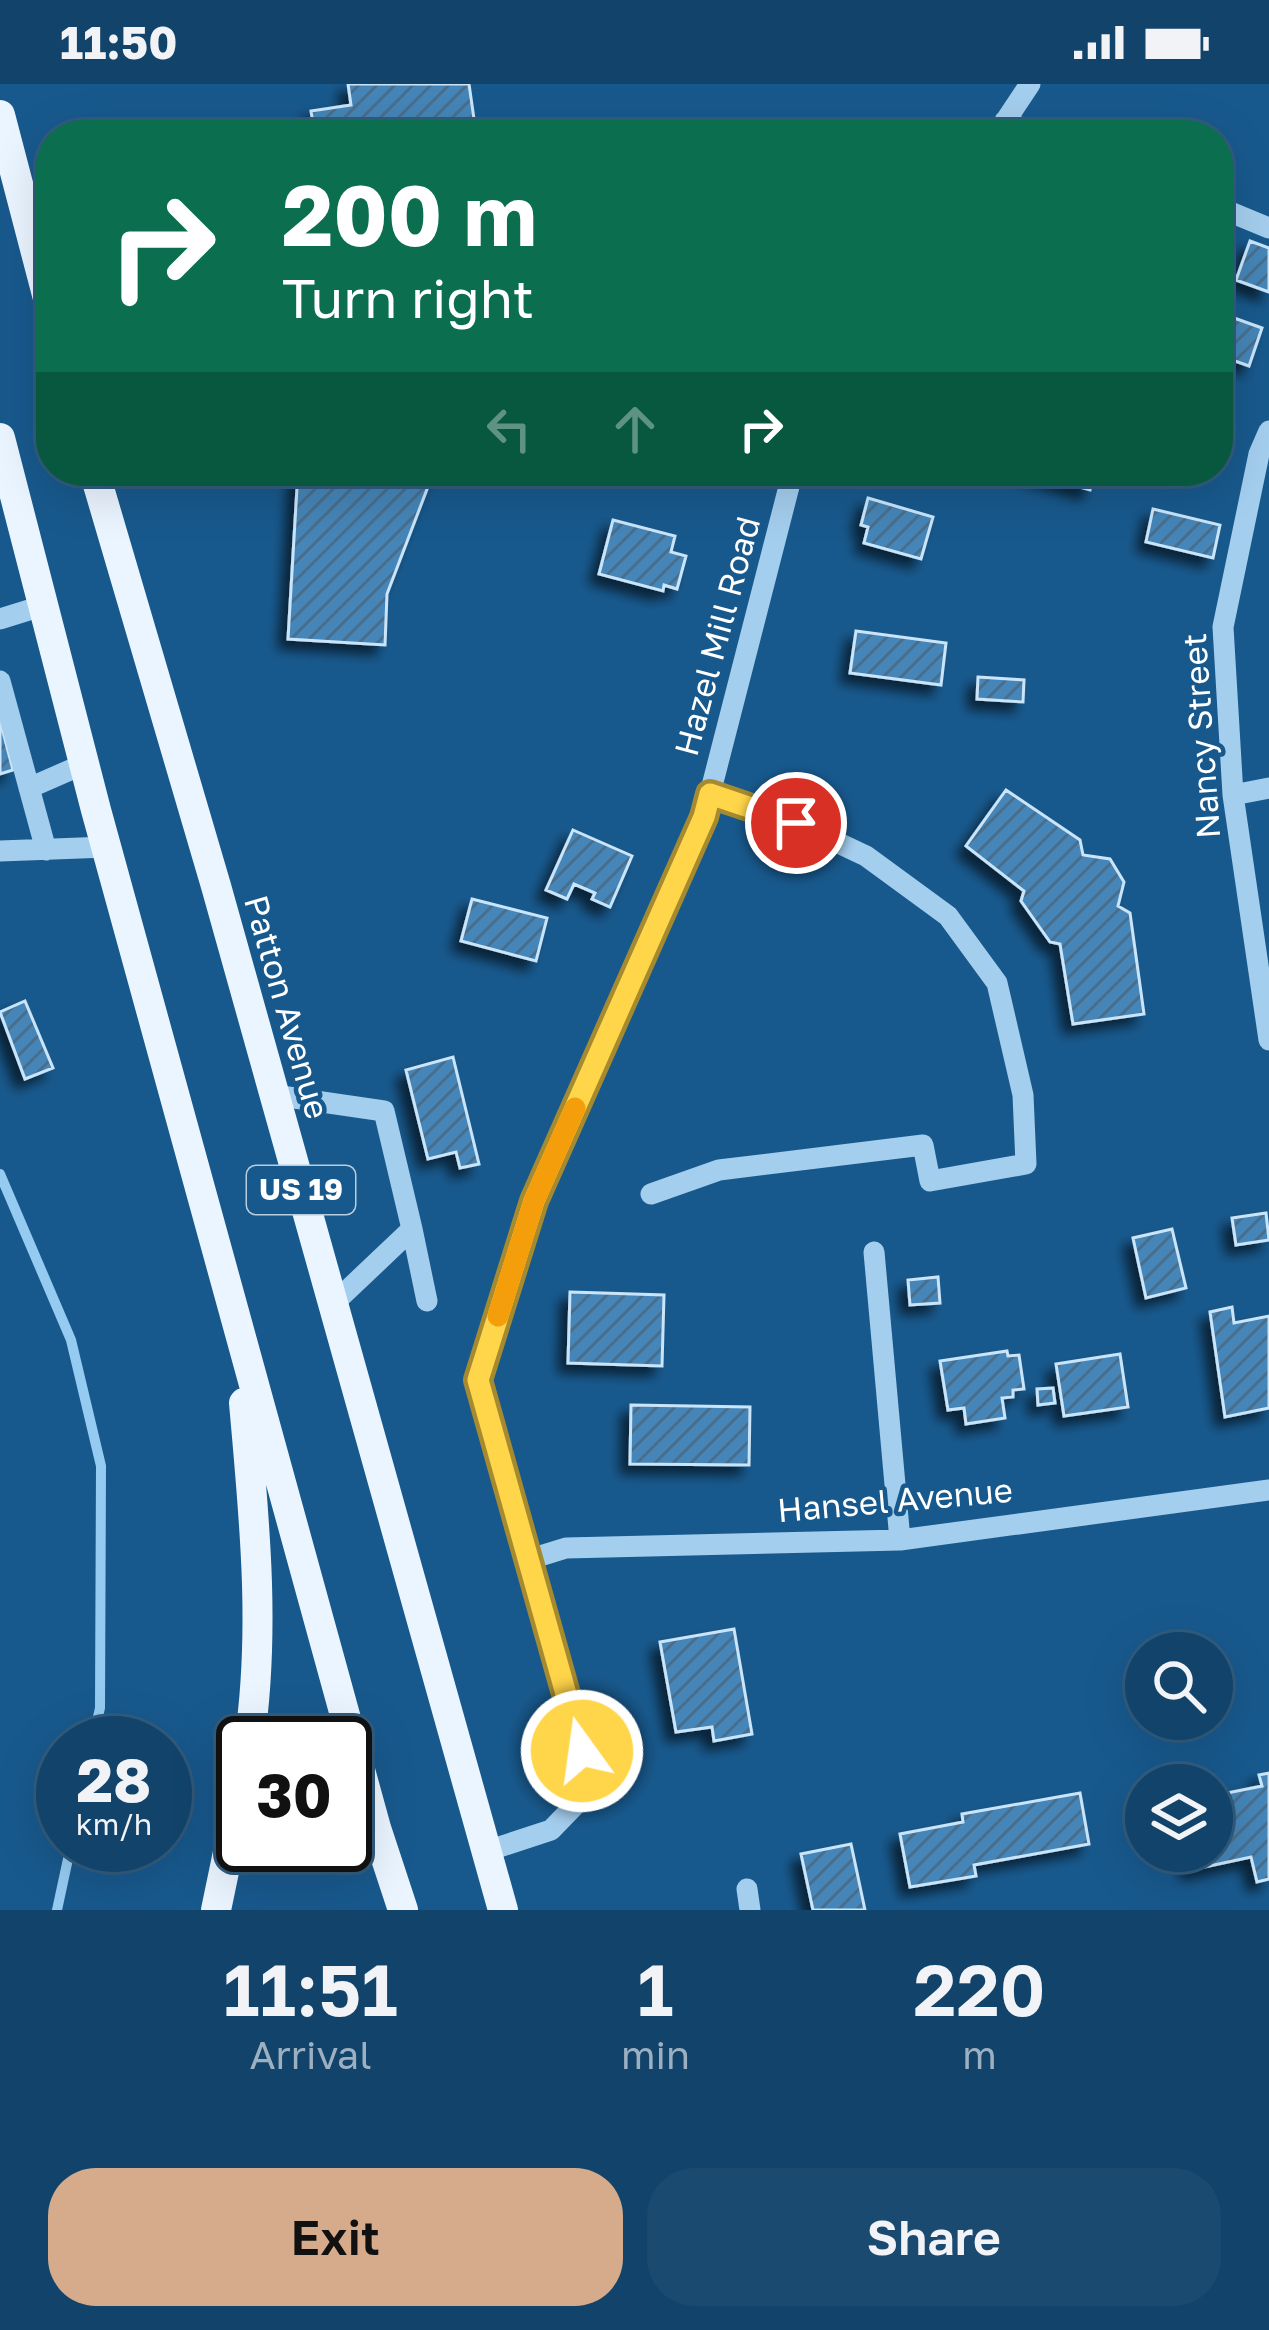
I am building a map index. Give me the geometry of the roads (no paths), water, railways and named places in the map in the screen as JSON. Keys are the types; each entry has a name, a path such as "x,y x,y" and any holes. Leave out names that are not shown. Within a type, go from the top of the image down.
{"main road":[{"path":"0,115 36,253"},
{"name":"US 19","path":"0,439 106,848 376,1828 403,1910"},
{"name":"Patton Avenue","path":"98,486 503,1910"},
{"path":"237,1325 256,1539 251,1716"},
{"path":"216,1910 224,1872"}],"street":[{"path":"1006,120 1030,84"},
{"path":"1233,213 1269,228"},
{"name":"Nancy Street","path":"1269,431 1259,454 1223,627 1234,795 1269,1040"},
{"name":"Hazel Mill Road","path":"487,1851 551,1830 581,1799 582,1751 478,1380 534,1201 704,817 789,486"},
{"path":"0,619 45,605"},
{"path":"0,681 46,850"},
{"path":"29,788 84,764"},
{"path":"1234,795 1269,788"},
{"path":"651,1194 719,1170 923,1145 930,1181 1026,1165 1023,1095 997,983 948,916 866,856 796,823 710,794"},
{"path":"0,851 106,848"},
{"path":"274,1095 384,1111 427,1300"},
{"path":"333,1304 412,1229"},
{"path":"874,1252 900,1540"},
{"name":"Hansel Avenue","path":"527,1560 566,1548 900,1540 1269,1490"}],"waterway":[{"path":"0,1174 71,1340 101,1466 98,1716"},
{"path":"57,1910 65,1872"}]}
